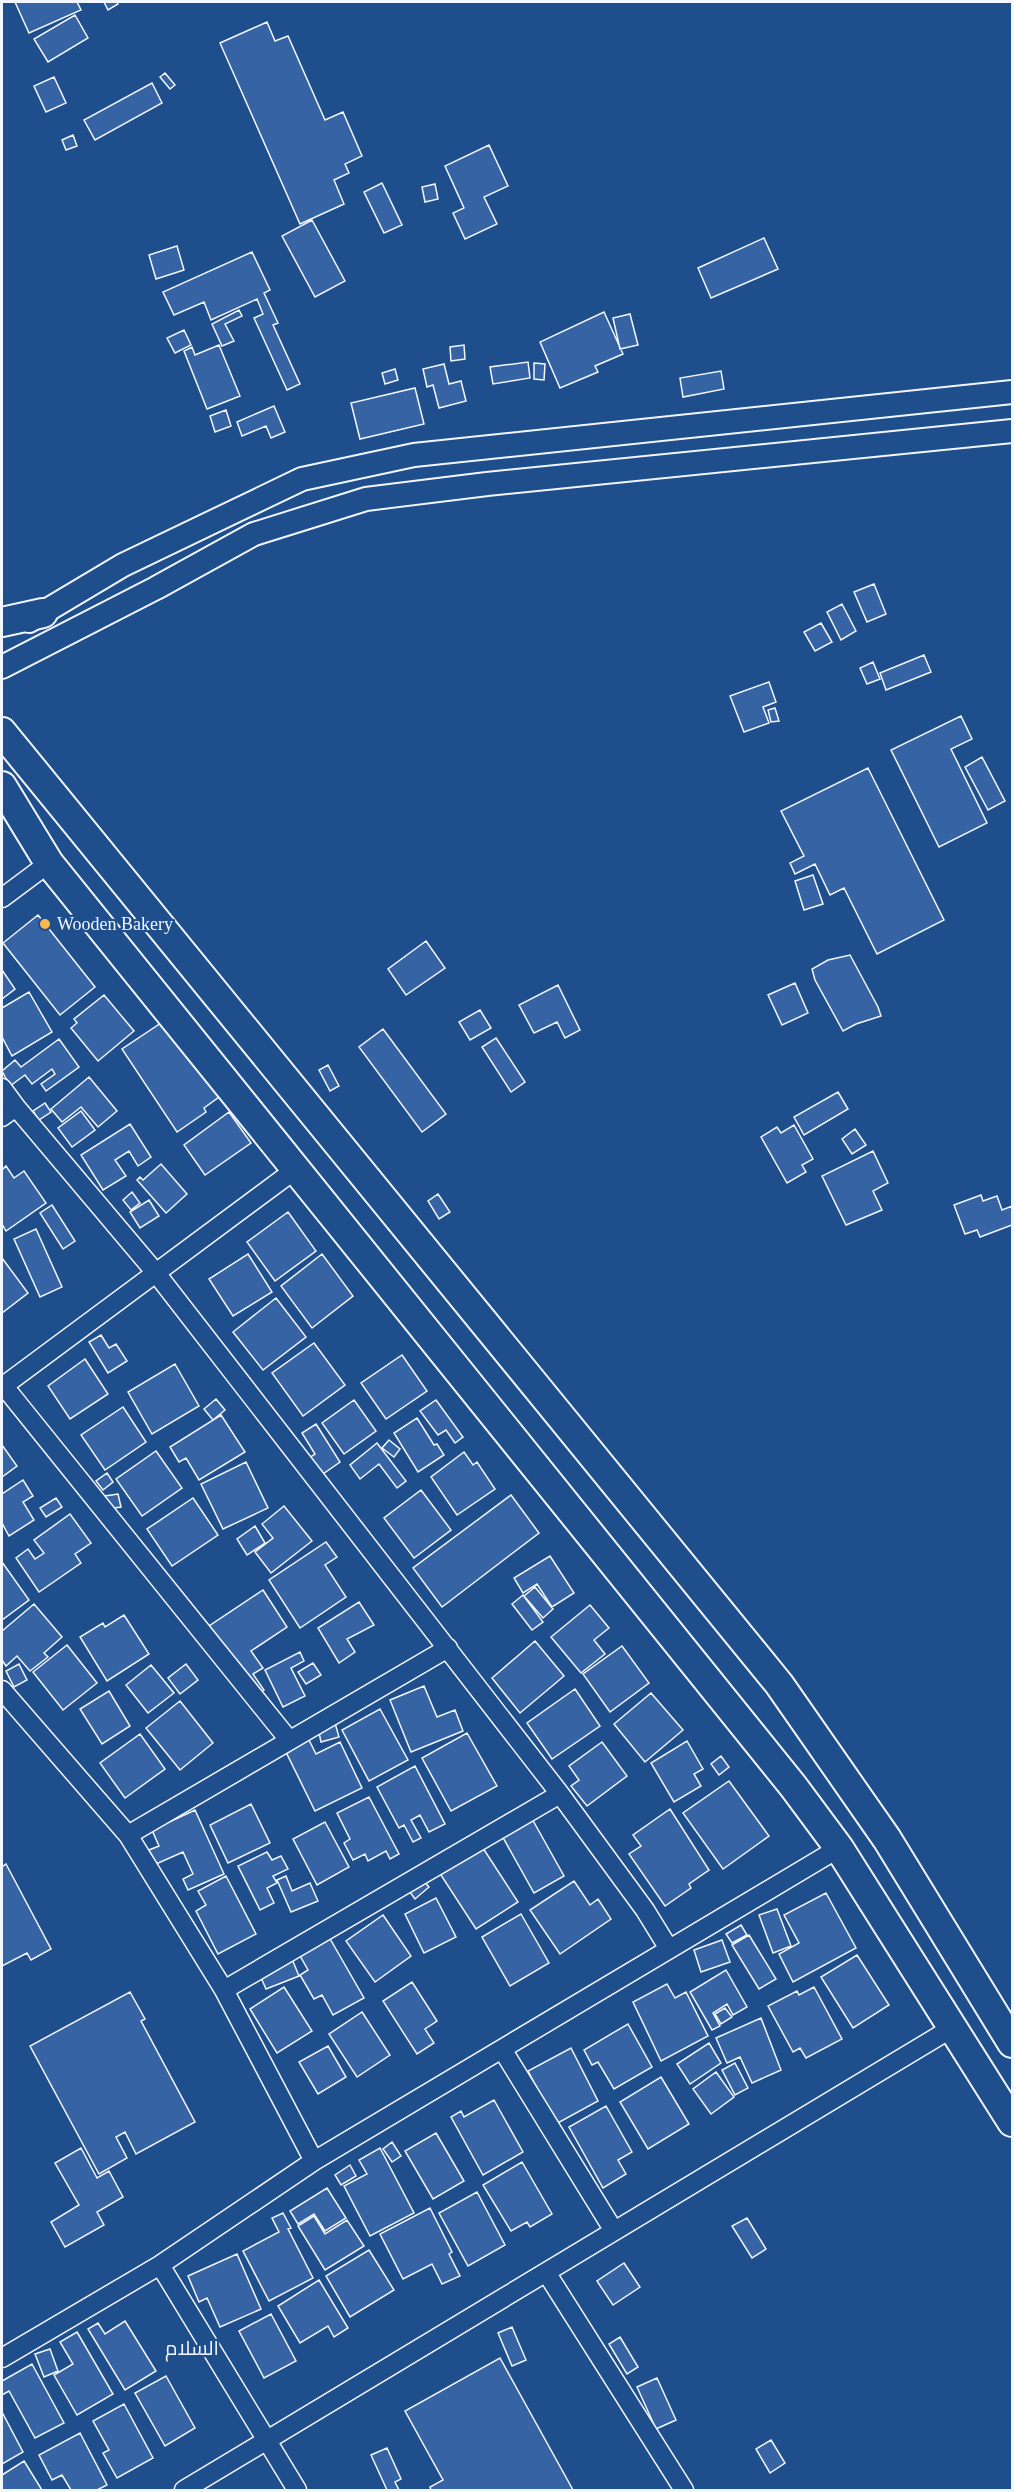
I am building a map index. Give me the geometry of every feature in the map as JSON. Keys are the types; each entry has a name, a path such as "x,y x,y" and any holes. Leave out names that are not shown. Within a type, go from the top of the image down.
{"main road":[{"path":"2,622 44,613"},
{"path":"2,732 779,1684 887,1839 1012,2043"},
{"path":"2,786 49,863 793,1786 839,1848 1012,2122"}],"street":[{"path":"2,635 44,613 123,565 302,479 414,455 1012,392"},
{"path":"2,667 156,588 254,534 366,499 487,484 1012,431"},
{"path":"2,898 49,863"},
{"path":"2,1088 9,1112 156,1273 448,1648 560,1794 645,1910 669,1949"},
{"path":"289,1740 2,1386 296,1169"},
{"path":"128,1835 448,1648"},
{"path":"2,1690 128,1835 224,1990 314,2161"},
{"path":"224,1990 560,1794"},
{"path":"2,2358 160,2265 314,2161 839,1848"},
{"path":"184,2490 952,2028"},
{"path":"502,2049 614,2231"},
{"path":"160,2265 297,2490"},
{"path":"546,2272 684,2490"}],"building":[{"path":"15,2 77,2 81,10 29,33"},
{"path":"104,2 117,2 118,4 108,10"},
{"path":"75,15 88,38 48,62 34,39"},
{"path":"267,22 275,41 288,36 325,120 343,112 362,156 345,164 349,173 334,180 344,204 300,224 220,43"},
{"path":"165,73 175,85 170,89 160,77"},
{"path":"54,77 66,103 46,112 34,86"},
{"path":"152,83 162,103 95,140 84,120"},
{"path":"73,135 77,146 66,150 62,140"},
{"path":"489,145 508,186 484,197 497,224 465,239 453,213 464,208 445,166"},
{"path":"382,183 402,225 384,233 364,192"},
{"path":"435,184 438,199 425,202 422,187"},
{"path":"312,220 345,281 315,297 282,236"},
{"path":"764,238 778,269 711,298 698,268"},
{"path":"177,246 184,270 156,279 149,255"},
{"path":"252,252 270,290 264,293 278,323 273,325 300,384 287,390 254,318 263,314 257,299 211,320 204,302 174,315 163,292"},
{"path":"239,310 242,316 225,324 234,341 222,346 212,324"},
{"path":"604,312 623,354 595,366 598,372 560,388 540,342"},
{"path":"630,314 638,345 620,349 613,318"},
{"path":"184,330 191,345 175,353 167,338"},
{"path":"219,345 240,396 207,409 184,351 192,347 195,355"},
{"path":"464,345 465,359 451,361 450,347"},
{"path":"528,362 530,378 493,384 490,367"},
{"path":"534,363 545,364 544,380 534,379"},
{"path":"444,364 449,384 461,381 466,401 439,408 433,385 427,387 423,369"},
{"path":"395,369 398,380 385,384 382,373"},
{"path":"721,371 724,389 683,397 680,378"},
{"path":"415,388 424,424 360,439 351,403"},
{"path":"274,406 285,432 271,438 266,426 242,436 237,422"},
{"path":"226,410 231,426 215,432 210,416"},
{"path":"874,584 886,614 867,622 854,592"},
{"path":"842,604 856,631 841,640 827,612"},
{"path":"821,623 832,642 815,651 804,632"},
{"path":"924,655 931,672 886,690 880,673"},
{"path":"873,662 880,679 867,684 860,668"},
{"path":"769,682 776,702 763,707 769,723 744,732 730,696"},
{"path":"775,708 779,721 771,722 768,710"},
{"path":"961,716 972,739 951,749 987,823 939,847 891,750"},
{"path":"982,757 1005,801 988,810 965,767"},
{"path":"868,768 944,920 877,954 844,888 830,895 815,864 795,874 790,863 804,856 781,811"},
{"path":"813,875 823,904 804,910 795,881"},
{"path":"38,915 95,987 60,1015 3,943"},
{"path":"426,941 445,968 406,995 388,969"},
{"path":"850,955 881,1016 843,1031 815,980 812,969 828,960"},
{"path":"2,970 15,989 2,999"},
{"path":"795,983 808,1013 782,1025 768,995"},
{"path":"558,985 580,1030 565,1038 557,1022 534,1033 519,1005"},
{"path":"29,992 52,1032 12,1056 2,1037 2,1008"},
{"path":"104,995 134,1031 98,1061 71,1028 77,1023 74,1019"},
{"path":"480,1010 491,1028 470,1040 459,1022"},
{"path":"167,1019 219,1097 204,1108 206,1112 177,1132 122,1049"},
{"path":"383,1029 446,1114 422,1132 359,1047"},
{"path":"496,1038 525,1082 511,1092 482,1047"},
{"path":"59,1039 79,1067 46,1091 41,1084 55,1074 52,1069 32,1084 25,1075 10,1086 2,1071 15,1060 21,1067"},
{"path":"328,1065 339,1086 330,1091 319,1070"},
{"path":"89,1077 117,1111 98,1127 81,1107 62,1122 51,1109"},
{"path":"838,1092 848,1109 804,1135 794,1117"},
{"path":"45,1103 51,1112 39,1120 33,1111"},
{"path":"81,1111 95,1130 72,1147 58,1128"},
{"path":"229,1112 251,1143 205,1175 184,1145"},
{"path":"130,1124 151,1157 138,1166 129,1151 115,1160 126,1176 103,1190 81,1155"},
{"path":"794,1125 813,1159 802,1165 806,1172 787,1183 761,1137 777,1127 781,1133"},
{"path":"855,1129 866,1145 852,1154 842,1139"},
{"path":"873,1151 888,1183 873,1191 882,1210 846,1225 822,1176"},
{"path":"161,1164 187,1194 166,1213 137,1180 140,1177 143,1180"},
{"path":"6,1166 14,1178 24,1171 46,1203 6,1231 2,1224 2,1170"},
{"path":"132,1192 140,1203 131,1210 123,1200"},
{"path":"438,1194 450,1212 439,1219 428,1201"},
{"path":"981,1195 983,1201 997,1196 1002,1210 1012,1206 1012,1225 980,1237 977,1230 965,1234 954,1205"},
{"path":"149,1200 159,1216 140,1228 130,1212"},
{"path":"52,1205 75,1241 63,1249 40,1213"},
{"path":"288,1212 316,1251 275,1281 247,1242"},
{"path":"36,1229 62,1287 40,1297 14,1239"},
{"path":"248,1254 272,1292 233,1316 209,1279"},
{"path":"322,1254 353,1296 312,1328 281,1286"},
{"path":"2,1258 28,1293 2,1313"},
{"path":"276,1298 306,1337 263,1370 233,1332"},
{"path":"101,1335 109,1348 116,1344 127,1361 108,1373 89,1342"},
{"path":"314,1343 345,1385 303,1416 272,1373"},
{"path":"402,1355 427,1391 386,1419 361,1383"},
{"path":"85,1359 108,1394 70,1419 48,1386"},
{"path":"175,1364 199,1406 152,1434 128,1392"},
{"path":"216,1399 225,1410 213,1420 204,1409"},
{"path":"354,1400 376,1431 344,1454 322,1423"},
{"path":"436,1400 463,1437 455,1443 446,1430 438,1435 420,1411"},
{"path":"123,1407 146,1442 105,1470 81,1435"},
{"path":"221,1415 245,1452 199,1480 186,1458 179,1462 170,1447"},
{"path":"417,1418 434,1445 437,1444 444,1455 418,1472 394,1433"},
{"path":"316,1424 340,1462 320,1476 309,1458 315,1454 302,1433"},
{"path":"389,1440 400,1449 394,1457 382,1448"},
{"path":"377,1443 406,1481 397,1488 379,1464 360,1479 350,1465"},
{"path":"2,1445 17,1466 2,1477"},
{"path":"156,1451 182,1488 142,1516 116,1479"},
{"path":"464,1452 473,1465 477,1462 495,1489 457,1515 431,1477"},
{"path":"246,1462 268,1508 223,1529 201,1484"},
{"path":"107,1473 113,1482 103,1490 96,1481"},
{"path":"23,1480 33,1496 23,1502 34,1520 9,1536 2,1523 2,1494"},
{"path":"421,1490 451,1530 414,1558 384,1518"},
{"path":"118,1494 121,1507 107,1509 105,1496"},
{"path":"511,1495 539,1533 442,1607 413,1568"},
{"path":"56,1498 62,1507 46,1517 40,1508"},
{"path":"193,1498 218,1535 172,1566 147,1529"},
{"path":"284,1506 312,1541 271,1573 255,1552 273,1538 262,1524"},
{"path":"70,1514 91,1543 75,1554 81,1563 39,1592 16,1558 28,1549 35,1559 44,1553 34,1540"},
{"path":"255,1526 265,1543 247,1555 237,1539"},
{"path":"326,1542 337,1557 325,1565 346,1597 300,1628 269,1580"},
{"path":"550,1556 574,1593 552,1607 537,1584 523,1593 514,1578"},
{"path":"2,1562 29,1600 2,1620"},
{"path":"535,1587 553,1609 543,1618 524,1596"},
{"path":"263,1590 287,1627 251,1651 263,1668 253,1674 264,1690 256,1695 209,1626"},
{"path":"523,1595 543,1622 532,1630 512,1604"},
{"path":"359,1602 374,1625 347,1639 355,1652 339,1663 318,1628"},
{"path":"34,1604 62,1637 44,1653 48,1657 30,1671 17,1656 6,1666 2,1660 2,1631"},
{"path":"590,1605 609,1628 594,1640 605,1654 581,1673 551,1637"},
{"path":"124,1615 149,1654 107,1681 80,1637 103,1623 105,1627"},
{"path":"535,1641 564,1676 520,1713 492,1678"},
{"path":"67,1645 97,1683 63,1710 33,1672"},
{"path":"622,1646 649,1683 610,1712 583,1674"},
{"path":"300,1652 304,1661 291,1668 305,1696 283,1707 265,1670"},
{"path":"313,1663 321,1675 306,1684 298,1672"},
{"path":"19,1664 27,1680 14,1687 6,1671"},
{"path":"186,1664 198,1680 180,1694 168,1678"},
{"path":"151,1665 174,1693 148,1713 126,1685"},
{"path":"424,1686 437,1717 455,1710 463,1731 411,1752 390,1700"},
{"path":"575,1689 600,1726 552,1759 527,1723"},
{"path":"109,1691 130,1726 102,1744 80,1709"},
{"path":"651,1693 683,1730 645,1762 614,1724"},
{"path":"180,1701 213,1743 180,1770 146,1728"},
{"path":"380,1709 408,1760 369,1781 342,1730"},
{"path":"335,1723 339,1737 321,1742 318,1728"},
{"path":"467,1733 497,1786 451,1811 422,1758"},
{"path":"140,1734 165,1769 125,1798 100,1763"},
{"path":"307,1736 316,1754 340,1742 362,1788 315,1811 284,1748"},
{"path":"687,1741 703,1769 694,1774 701,1786 674,1802 651,1763"},
{"path":"602,1742 627,1776 587,1806 571,1786 579,1780 569,1766"},
{"path":"721,1756 729,1767 719,1775 711,1764"},
{"path":"415,1766 445,1824 429,1832 420,1815 411,1820 421,1838 413,1842 404,1825 399,1828 377,1787"},
{"path":"729,1781 769,1836 723,1869 683,1813"},
{"path":"369,1797 399,1854 390,1859 386,1851 368,1861 365,1854 353,1860 344,1843 350,1839 337,1813"},
{"path":"251,1804 270,1843 228,1863 210,1825"},
{"path":"670,1809 709,1870 689,1884 691,1888 665,1906 629,1854 641,1846 633,1835"},
{"path":"195,1810 224,1874 188,1890 183,1879 193,1874 183,1852 156,1864 149,1850 159,1846 152,1830"},
{"path":"531,1817 564,1876 534,1893 501,1834"},
{"path":"325,1822 349,1867 317,1885 293,1839"},
{"path":"481,1845 518,1902 476,1929 439,1872"},
{"path":"267,1852 272,1860 281,1856 288,1869 273,1876 277,1883 267,1888 274,1903 260,1910 238,1866"},
{"path":"6,1864 51,1949 31,1960 27,1953 2,1966 2,1867"},
{"path":"226,1876 256,1934 218,1954 196,1911 206,1905 198,1891"},
{"path":"286,1876 292,1891 310,1883 318,1901 291,1912 277,1880"},
{"path":"420,1877 429,1887 415,1899 407,1888"},
{"path":"574,1881 590,1905 598,1899 611,1919 560,1954 530,1910"},
{"path":"826,1893 856,1948 793,1982 779,1954 799,1943 784,1915"},
{"path":"436,1898 456,1937 424,1953 405,1914"},
{"path":"777,1909 791,1946 773,1953 759,1915"},
{"path":"521,1914 549,1963 510,1986 482,1937"},
{"path":"383,1915 411,1956 375,1982 346,1941"},
{"path":"741,1925 747,1935 732,1943 726,1934"},
{"path":"749,1935 776,1979 759,1989 732,1945"},
{"path":"329,1937 364,1998 333,2015 322,1995 314,1999 300,1975 308,1970 299,1954"},
{"path":"722,1940 730,1962 701,1972 694,1950"},
{"path":"857,1955 889,2005 853,2028 821,1977"},
{"path":"292,1959 299,1976 266,1989 259,1973"},
{"path":"726,1970 747,2007 733,2015 727,2004 713,2013 720,2026 712,2030 690,1992"},
{"path":"412,1982 437,2021 425,2029 434,2043 417,2054 383,2001"},
{"path":"667,1984 675,1998 686,1992 708,2036 661,2061 633,2002"},
{"path":"284,1987 312,2031 277,2053 250,2009"},
{"path":"814,1987 842,2039 806,2058 800,2048 793,2052 768,2006 797,1991 799,1995"},
{"path":"130,1992 145,2019 141,2021 195,2122 136,2154 125,2132 116,2137 127,2158 99,2174 30,2046"},
{"path":"725,2008 732,2017 721,2024 715,2014"},
{"path":"362,2012 390,2055 357,2077 329,2034"},
{"path":"761,2018 781,2070 752,2083 740,2057 727,2063 716,2038"},
{"path":"628,2024 652,2067 614,2089 598,2062 592,2065 584,2050"},
{"path":"709,2043 721,2063 690,2084 677,2064"},
{"path":"328,2046 346,2077 318,2094 299,2062"},
{"path":"571,2048 598,2101 556,2124 528,2071"},
{"path":"735,2063 748,2088 735,2095 722,2070"},
{"path":"716,2072 734,2097 711,2114 693,2089"},
{"path":"661,2077 689,2124 648,2149 620,2102"},
{"path":"494,2100 523,2152 483,2175 451,2117 461,2111 464,2117"},
{"path":"606,2106 632,2152 618,2160 626,2174 603,2188 569,2127"},
{"path":"436,2133 464,2181 433,2199 405,2151"},
{"path":"392,2142 401,2156 392,2162 383,2149"},
{"path":"81,2148 97,2178 109,2171 123,2197 97,2212 104,2225 65,2247 51,2222 79,2205 55,2163"},
{"path":"380,2148 414,2213 370,2236 344,2186 367,2174 359,2160"},
{"path":"522,2162 552,2214 530,2227 527,2222 511,2231 483,2185"},
{"path":"350,2165 356,2176 341,2185 335,2175"},
{"path":"327,2188 346,2218 325,2231 314,2214 298,2224 290,2211"},
{"path":"477,2192 505,2245 468,2266 439,2213"},
{"path":"430,2208 452,2252 449,2254 460,2276 442,2284 432,2264 403,2279 380,2234"},
{"path":"283,2213 291,2228 288,2229 313,2278 269,2301 243,2251 279,2232 272,2218"},
{"path":"314,2216 325,2234 347,2220 364,2246 325,2270 298,2226"},
{"path":"747,2218 766,2249 752,2258 732,2226"},
{"path":"369,2250 394,2290 350,2317 326,2276"},
{"path":"237,2254 261,2309 220,2327 207,2298 199,2302 188,2276"},
{"path":"624,2263 640,2287 613,2305 597,2281"},
{"path":"319,2280 348,2328 334,2337 328,2326 300,2343 278,2306"},
{"path":"271,2314 296,2361 264,2378 239,2331"},
{"path":"125,2321 156,2371 125,2390 88,2329 98,2323 105,2334"},
{"path":"512,2327 526,2360 512,2366 498,2333"},
{"path":"77,2332 113,2394 77,2415 54,2375 73,2364 60,2342"},
{"path":"620,2337 638,2367 627,2374 609,2344"},
{"path":"50,2349 58,2371 44,2377 35,2354"},
{"path":"500,2358 573,2490 431,2490 430,2487 443,2480 405,2411"},
{"path":"32,2364 64,2423 35,2438 9,2391 2,2395 2,2381"},
{"path":"166,2376 195,2428 165,2446 135,2393"},
{"path":"657,2378 676,2420 656,2429 637,2387"},
{"path":"124,2404 153,2458 117,2478 103,2453 109,2450 93,2421"},
{"path":"2,2412 23,2452 2,2464"},
{"path":"80,2433 107,2485 97,2490 71,2490 62,2475 52,2480 39,2455"},
{"path":"771,2440 785,2463 770,2473 756,2449"},
{"path":"387,2448 401,2479 395,2482 399,2490 387,2490 371,2455"},
{"path":"24,2461 42,2490 2,2490 2,2475"}],"place":[{"name":"Wooden Bakery","path":"45,924"}],"district":[{"name":"السلام","path":"192,2348"}]}
